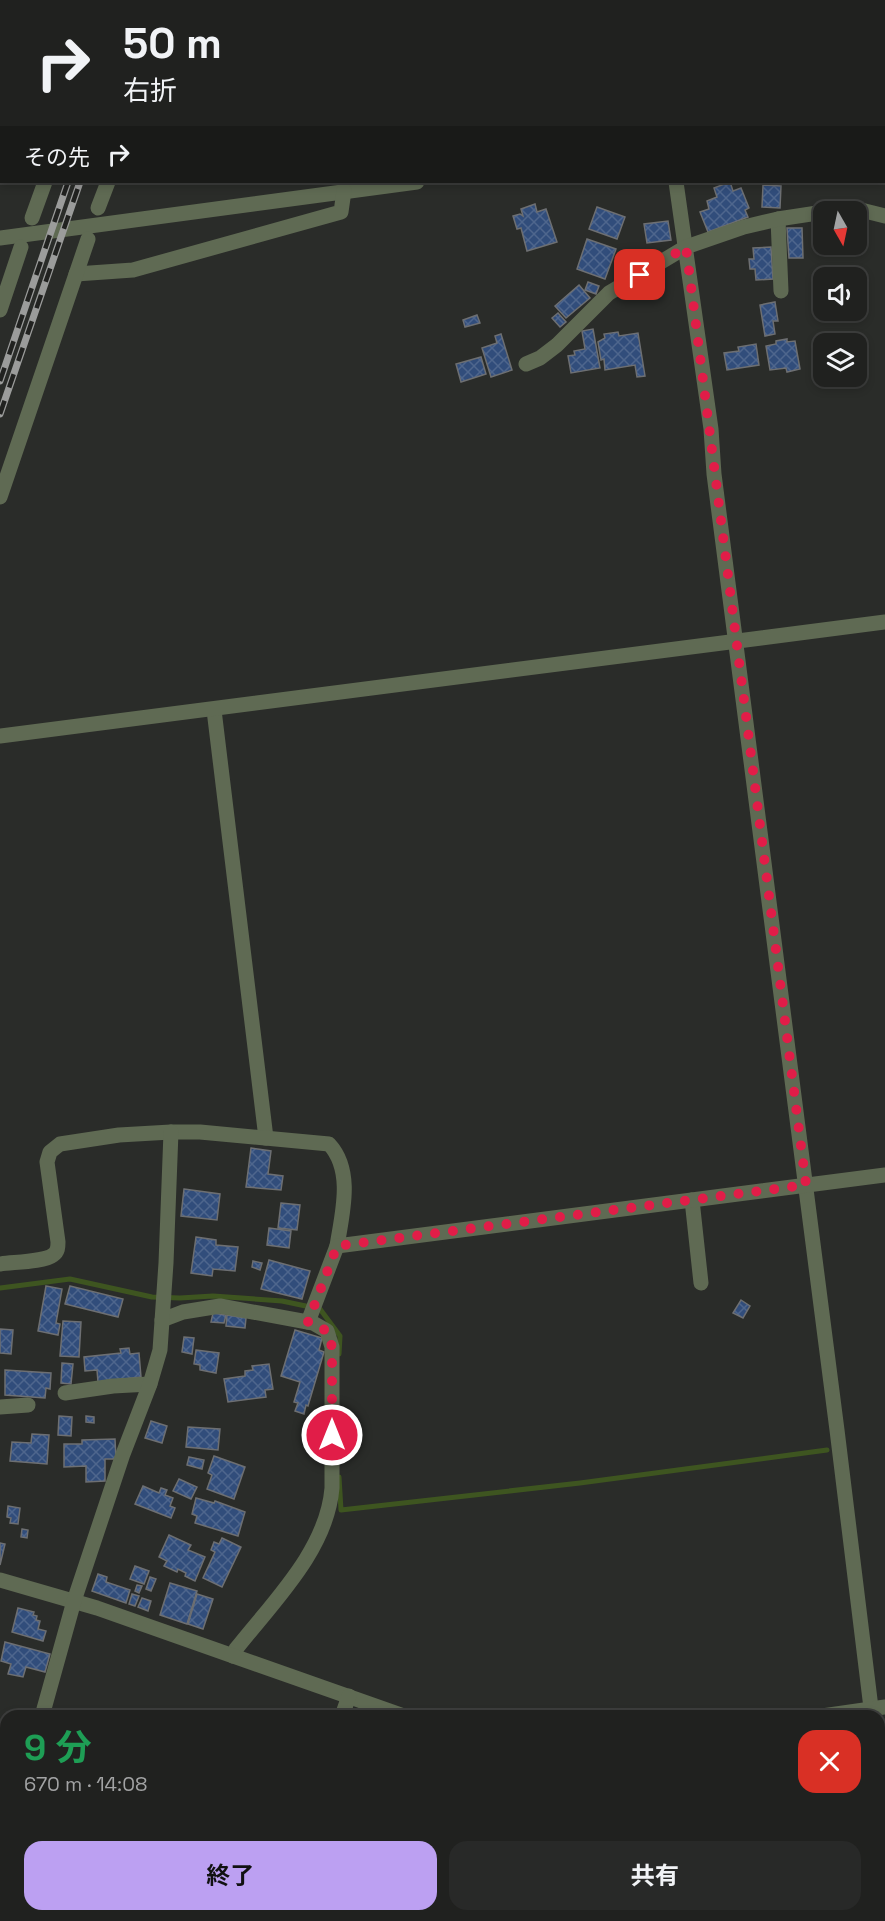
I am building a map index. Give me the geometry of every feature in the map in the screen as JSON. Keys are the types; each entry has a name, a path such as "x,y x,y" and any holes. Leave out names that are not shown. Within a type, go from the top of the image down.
{"street":[{"path":"32,218 45,183"},
{"path":"98,208 108,183"},
{"path":"0,238 31,234 85,233 410,183"},
{"path":"676,183 876,1710"},
{"path":"76,274 133,270 341,212 344,192"},
{"path":"867,212 885,216"},
{"path":"526,364 540,358 557,345 609,293 686,247 744,227 813,214"},
{"path":"778,219 781,291"},
{"path":"0,497 76,274 85,233"},
{"path":"0,310 3,293 21,248"},
{"path":"0,736 885,622"},
{"path":"214,710 266,1138"},
{"path":"44,1710 74,1601 160,1350 171,1131"},
{"path":"0,1264 46,1258 57,1251 58,1242 47,1162 50,1152 60,1144 119,1135 171,1131 329,1144 339,1161 344,1181 337,1246 308,1322"},
{"path":"337,1246 885,1175"},
{"path":"692,1200 701,1283"},
{"path":"162,1320 183,1312 220,1306 308,1322 327,1331 332,1347 331,1504 324,1526 309,1556 236,1649 233,1656"},
{"path":"65,1393 113,1386 150,1384"},
{"path":"0,1407 28,1405"},
{"path":"0,1580 74,1601 388,1710"},
{"path":"344,1710 349,1696"}],"building":[{"path":"730,183 733,191 741,188 749,208 745,210 748,217 708,232 700,212 709,209 707,201 717,197 714,188"},
{"path":"763,185 781,186 780,208 762,207"},
{"path":"535,204 537,212 546,209 557,242 527,251 521,228 517,229 513,216 520,214 523,216 521,209"},
{"path":"597,207 625,217 617,239 589,229"},
{"path":"668,221 671,240 647,243 644,224"},
{"path":"787,228 802,228 803,258 789,258"},
{"path":"587,239 616,249 605,279 577,269"},
{"path":"771,247 773,279 756,280 755,269 750,269 749,259 754,259 753,248"},
{"path":"588,282 599,286 596,294 585,290"},
{"path":"579,285 590,298 566,318 555,306"},
{"path":"775,302 778,321 773,321 775,334 765,336 760,305"},
{"path":"558,313 566,322 560,327 552,318"},
{"path":"477,315 480,323 465,327 463,320"},
{"path":"593,329 600,368 571,373 568,356 575,355 574,351 585,349 582,331"},
{"path":"618,332 619,336 638,333 645,376 637,377 635,365 605,370 598,342 605,338 604,334"},
{"path":"501,334 512,370 491,377 482,348 497,343 495,336"},
{"path":"787,339 787,342 795,341 800,369 787,372 786,368 770,370 766,346"},
{"path":"756,344 759,365 727,370 724,353 739,351 738,347"},
{"path":"481,357 486,374 461,382 456,364"},
{"path":"251,1148 271,1151 268,1174 283,1176 281,1190 246,1187"},
{"path":"184,1189 220,1194 217,1220 181,1216"},
{"path":"281,1203 300,1205 297,1230 278,1228"},
{"path":"269,1228 291,1231 289,1248 267,1245"},
{"path":"196,1237 216,1240 216,1245 238,1247 235,1271 213,1269 212,1276 191,1273"},
{"path":"269,1260 310,1271 302,1299 261,1289"},
{"path":"253,1261 262,1263 260,1270 252,1267"},
{"path":"46,1286 62,1289 56,1323 60,1324 58,1335 38,1331"},
{"path":"70,1286 123,1299 118,1317 65,1304"},
{"path":"741,1300 750,1306 743,1318 733,1313"},
{"path":"213,1313 226,1315 224,1323 211,1322"},
{"path":"227,1315 246,1318 245,1328 226,1326"},
{"path":"63,1321 81,1322 79,1357 60,1356"},
{"path":"0,1329 13,1330 11,1354 0,1353"},
{"path":"295,1330 322,1338 319,1350 324,1352 304,1414 295,1411 298,1403 294,1402 300,1382 281,1376"},
{"path":"184,1337 194,1338 192,1354 182,1352"},
{"path":"129,1348 130,1354 139,1353 141,1377 98,1382 97,1370 85,1371 84,1357 121,1353 120,1349"},
{"path":"196,1350 219,1353 216,1373 200,1370 200,1365 194,1364"},
{"path":"62,1363 73,1364 71,1384 61,1383"},
{"path":"269,1364 273,1389 265,1390 266,1397 228,1402 224,1379 245,1376 245,1371 253,1370 252,1366"},
{"path":"5,1370 51,1373 50,1389 46,1388 45,1398 5,1395"},
{"path":"59,1416 72,1417 71,1436 58,1435"},
{"path":"86,1416 94,1417 94,1423 86,1422"},
{"path":"151,1421 167,1426 162,1443 145,1438"},
{"path":"188,1427 220,1429 218,1450 186,1447"},
{"path":"32,1434 49,1435 47,1464 10,1461 12,1442 31,1443"},
{"path":"115,1439 116,1459 105,1459 105,1481 86,1482 86,1466 64,1467 64,1444 82,1444 82,1440"},
{"path":"214,1456 245,1467 234,1499 207,1489 212,1475 208,1473"},
{"path":"189,1457 204,1460 202,1469 187,1465"},
{"path":"179,1479 197,1487 191,1499 173,1491"},
{"path":"143,1486 159,1493 161,1488 167,1490 165,1495 173,1498 170,1506 175,1508 171,1518 135,1504"},
{"path":"196,1498 214,1503 215,1501 245,1512 238,1536 195,1523 197,1516 192,1514"},
{"path":"8,1506 20,1508 18,1524 10,1523 11,1518 7,1517"},
{"path":"22,1529 28,1530 27,1538 21,1537"},
{"path":"169,1535 191,1545 188,1550 205,1557 195,1581 178,1569 177,1572 164,1566 167,1561 159,1557"},
{"path":"222,1538 241,1547 222,1587 203,1578 215,1552 211,1550 214,1542 219,1544"},
{"path":"0,1543 5,1544 0,1565"},
{"path":"135,1566 149,1571 144,1584 130,1579"},
{"path":"98,1574 107,1577 106,1582 130,1590 126,1603 92,1591"},
{"path":"150,1577 156,1579 151,1591 146,1589"},
{"path":"170,1583 197,1591 187,1624 160,1615"},
{"path":"137,1585 142,1586 139,1593 135,1591"},
{"path":"132,1594 139,1596 135,1606 129,1604"},
{"path":"197,1594 213,1599 203,1629 188,1624"},
{"path":"142,1598 151,1601 148,1611 138,1607"},
{"path":"18,1608 34,1612 33,1615 37,1616 36,1620 40,1621 38,1629 46,1631 43,1641 12,1632"},
{"path":"5,1642 50,1654 45,1672 26,1667 23,1677 8,1674 11,1664 1,1661"}],"waterway":[{"path":"0,1288 70,1279 152,1297 213,1296 282,1301 320,1309 340,1336 339,1354"},
{"path":"339,1477 341,1510 580,1483 827,1450"}],"railway":[{"path":"0,381 68,183"},
{"path":"0,414 80,183"}],"route":[{"path":"332,1435 332,1347 327,1331 308,1322 337,1246 806,1185 686,247 640,275"}]}
